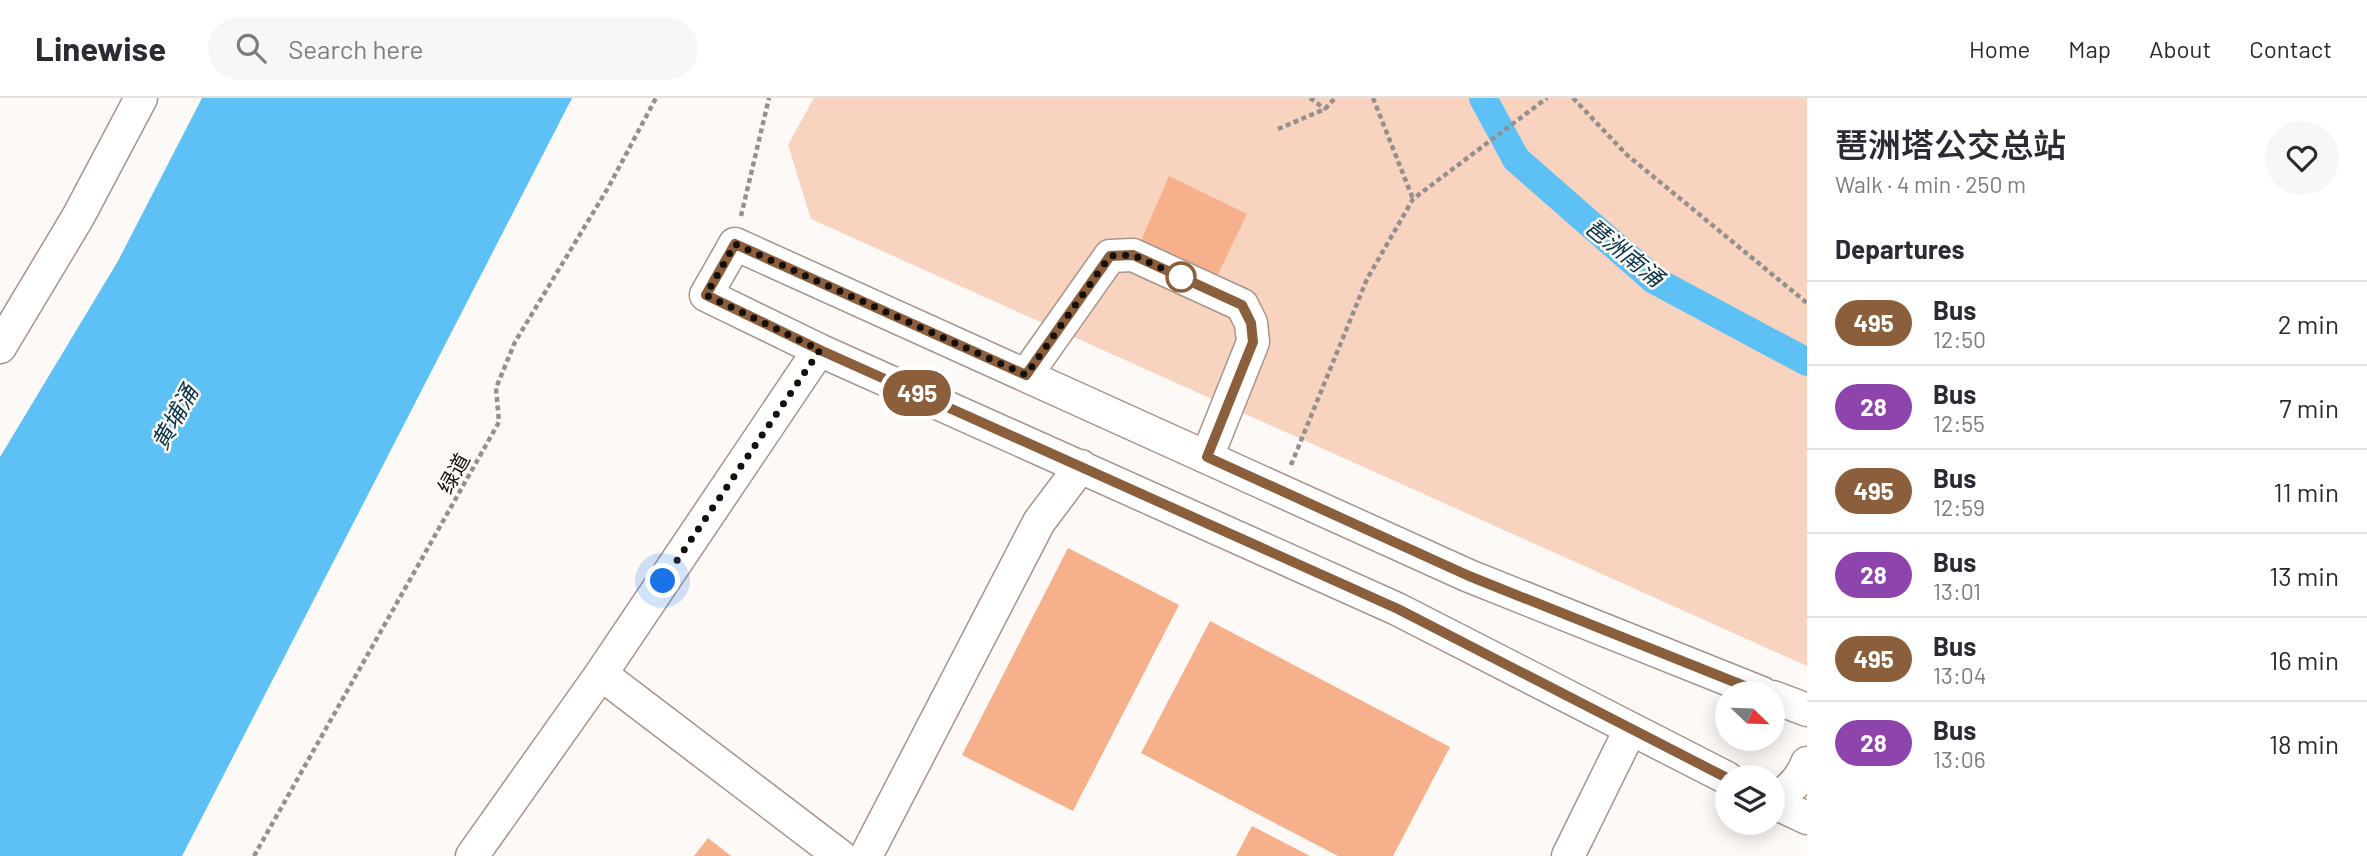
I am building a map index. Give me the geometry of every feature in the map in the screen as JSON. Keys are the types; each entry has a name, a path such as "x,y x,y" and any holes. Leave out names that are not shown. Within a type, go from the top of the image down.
{"street":[{"path":"0,347 78,217 141,98"},
{"path":"1715,772 1398,609 820,350 706,295 735,244 1469,576 1732,681"},
{"path":"1026,375 1110,256 1133,255 1242,305 1251,323 1253,342 1207,457"},
{"path":"472,856 601,674 820,350"},
{"path":"866,856 1039,523 1081,466"},
{"path":"601,674 840,856"},
{"path":"1785,702 1807,710"},
{"path":"1568,856 1630,730"},
{"path":"1785,794 1802,774 1807,763"},
{"path":"1785,807 1807,818"}],"path":[{"name":"绿道","path":"254,856 499,422 496,388 515,342 608,188 656,98"},
{"path":"735,244 769,98"},
{"path":"1310,98 1325,109"},
{"path":"1278,129 1325,109 1335,98"},
{"path":"1373,98 1413,199"},
{"path":"1280,490 1367,279 1413,199 1547,98"},
{"path":"1573,98 1627,155 1807,303"}],"shaded area":[{"path":"814,98 1807,98 1807,666 811,219 788,145"}],"water":[{"name":"黄埔涌","path":"202,98 572,98 182,856 0,856 0,457 118,261"}],"building":[{"path":"1169,176 1247,214 1216,278 1140,243"},
{"path":"1068,548 1179,605 1073,811 962,755"},
{"path":"1210,621 1450,747 1393,856 1338,856 1141,753"},
{"path":"1252,826 1310,856 1236,856"},
{"path":"708,838 731,856 694,856"}],"waterway":[{"name":"琶洲南涌","path":"1483,98 1516,159 1654,280 1807,362"}],"bus line":[{"name":"495","path":"1715,772 1398,609 820,350 706,295 735,244 1026,375 1110,256 1133,255 1242,305 1251,323 1253,342 1207,457 1469,576 1732,681"}],"route":[{"path":"663,581 820,350 706,295 735,244 1026,375 1110,256 1133,255 1181,277"}]}
